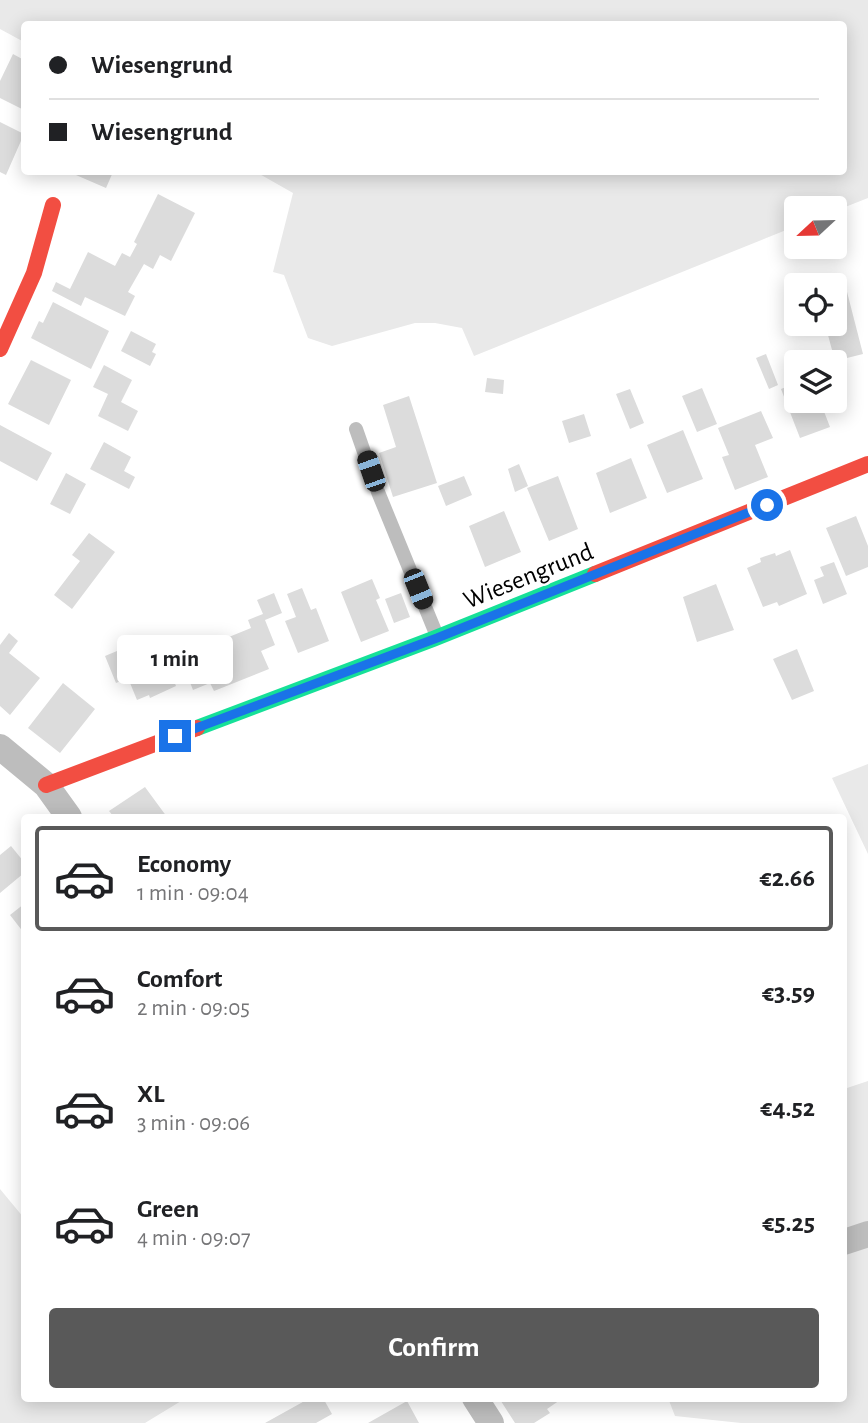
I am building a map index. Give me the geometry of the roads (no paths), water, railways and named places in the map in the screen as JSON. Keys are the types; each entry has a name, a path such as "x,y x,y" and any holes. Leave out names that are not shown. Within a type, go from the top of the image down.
{"street":[{"path":"0,349 34,273 53,205"},
{"name":"Wiesengrund","path":"46,785 437,638 868,464"},
{"path":"0,747 46,785 67,814"},
{"path":"847,1241 868,1234"},
{"path":"478,1402 491,1423"}],"lane":[{"path":"356,429 378,492 437,638"}]}
